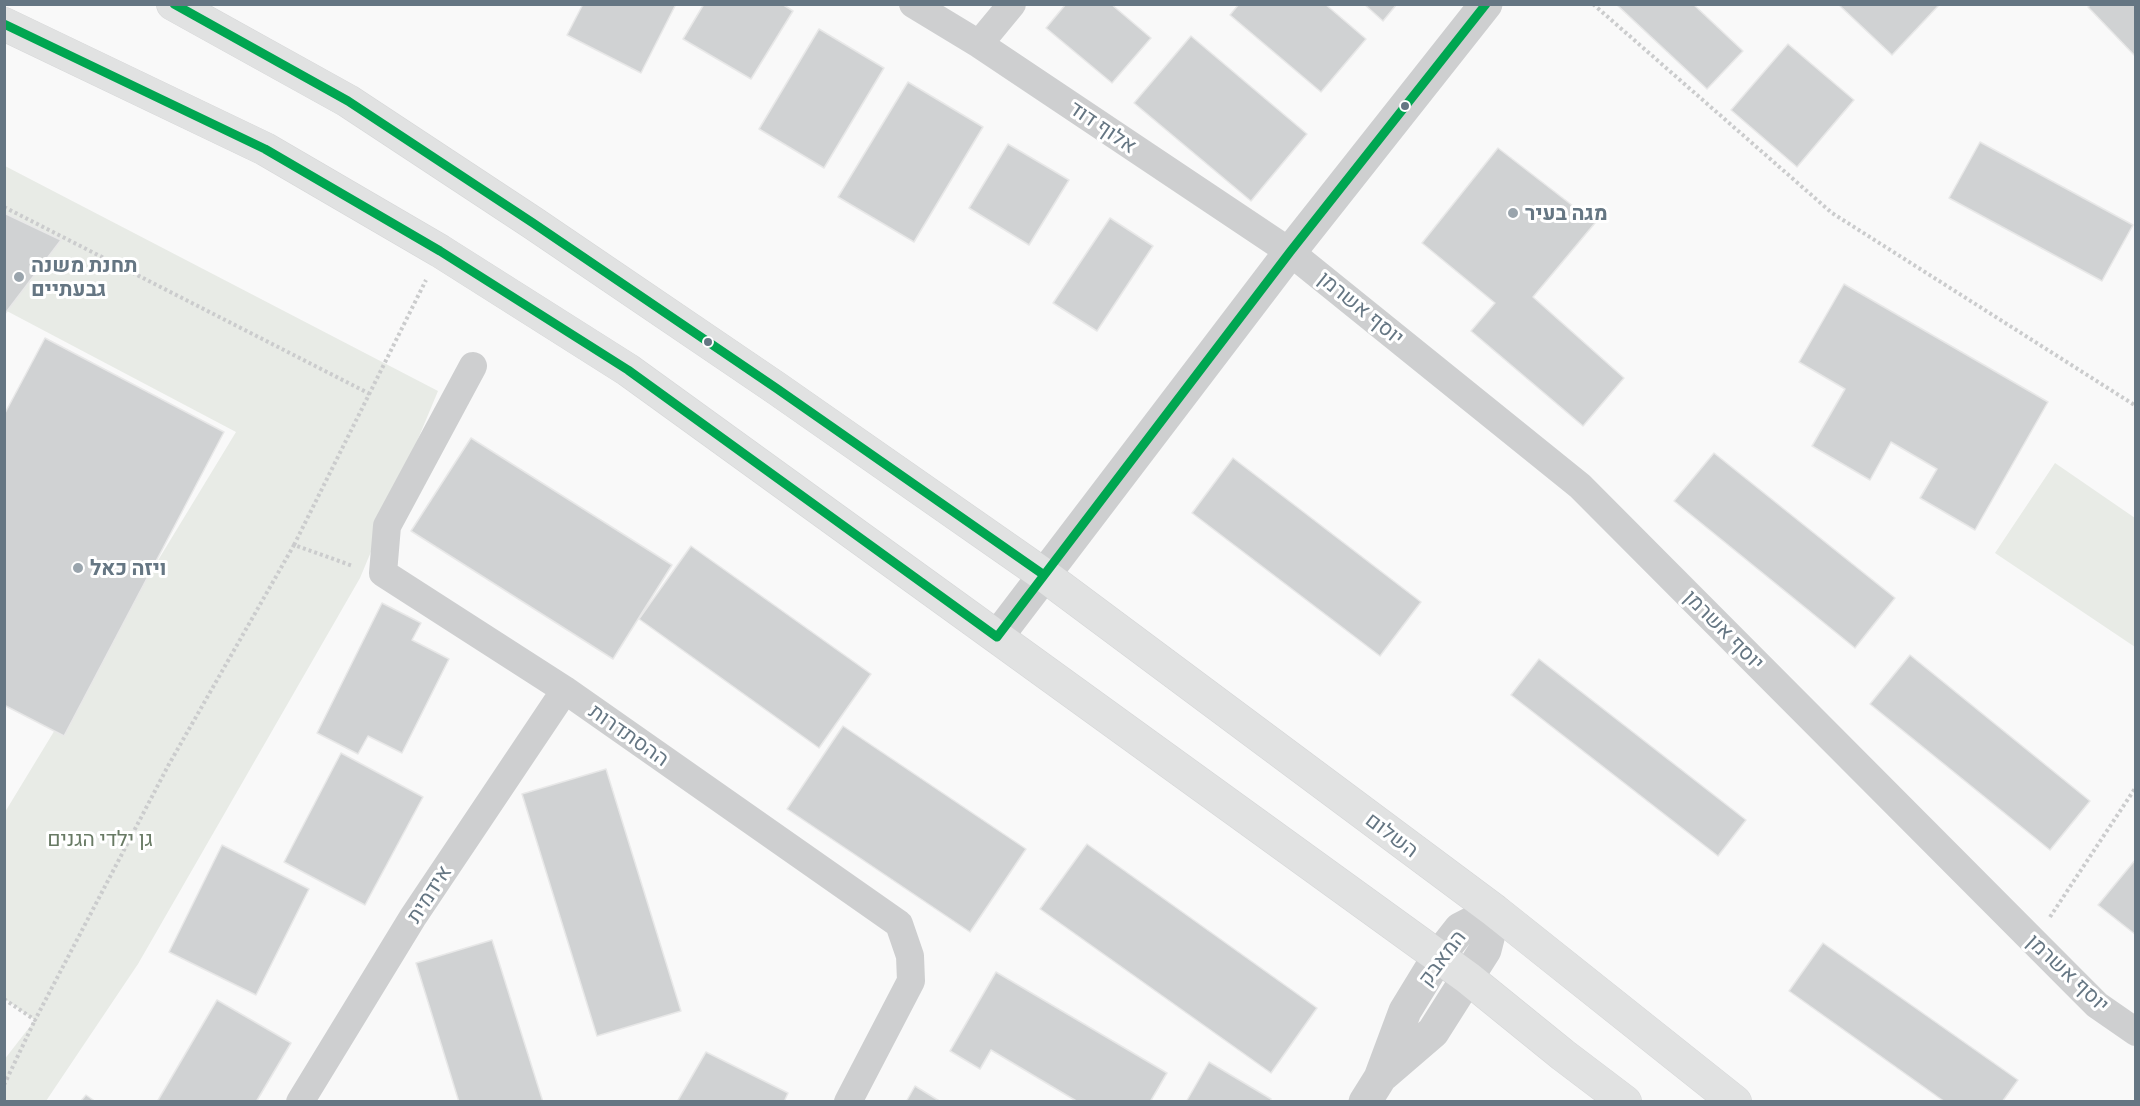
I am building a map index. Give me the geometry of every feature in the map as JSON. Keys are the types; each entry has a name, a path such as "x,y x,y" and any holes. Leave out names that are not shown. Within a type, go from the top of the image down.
{"main road":[{"name":"השלום","path":"173,4 348,101 377,120 776,388 1044,575 1495,911 1735,1101"},
{"path":"4,24 265,149 440,251 628,370 1468,978 1563,1055 1625,1101"}],"street":[{"name":"אלוף דוד","path":"914,4 980,44 1290,252"},
{"path":"980,44 1012,4"},
{"path":"997,637 1290,252 1486,4"},
{"name":"יוסף אשרמן","path":"1290,252 1580,486 2097,1005 2136,1032"},
{"path":"393,580 383,573 387,526 473,366"},
{"name":"ההסתדרות","path":"393,580 565,690 899,924 910,956 911,981 848,1101"},
{"name":"אידמית","path":"300,1101 413,917 565,690"},
{"name":"המאבק","path":"1372,1090 1406,1011 1438,957 1460,929 1495,911"},
{"name":"המאבק","path":"1372,1090 1433,1032 1485,950 1495,911"}],"path":[{"path":"1593,4 1832,213 2136,406"},
{"path":"4,207 370,394"},
{"path":"4,1085 35,1020 168,766 294,545 440,251"},
{"path":"294,545 393,580"},
{"path":"2034,942 2136,787"},
{"path":"4,999 35,1020"}],"green space":[{"name":"גן ילדי הגנים","path":"5,166 438,391 360,578 138,964 46,1101 5,1101 4,1060 35,1020 5,999 5,812 236,432 5,310"},
{"path":"2055,463 2135,518 2135,647 1995,553"}],"building":[{"path":"583,4 676,4 641,73 567,35"},
{"path":"704,4 782,4 793,11 751,79 683,39"},
{"path":"1066,4 1111,4 1151,38 1112,83 1046,28"},
{"path":"1239,4 1325,4 1366,39 1321,92 1230,15"},
{"path":"1364,4 1397,4 1383,21"},
{"path":"1616,4 1693,4 1743,51 1707,89"},
{"path":"1838,4 1938,4 1939,5 1892,55"},
{"path":"2091,4 2136,4 2136,57 2088,7"},
{"path":"819,29 884,68 824,168 759,129"},
{"path":"1191,36 1307,134 1251,201 1134,103"},
{"path":"1788,44 1854,100 1797,167 1731,110"},
{"path":"908,82 983,127 914,242 838,197"},
{"path":"1980,142 2133,225 2102,281 1949,198"},
{"path":"1008,144 1069,180 1029,245 969,208"},
{"path":"1498,148 1595,223 1533,297 1624,378 1583,426 1471,331 1495,303 1422,243"},
{"name":"תחנת משנה גבעתיים","path":"4,213 61,240 4,315"},
{"path":"1110,218 1153,246 1097,331 1053,303"},
{"path":"1844,284 2048,402 1975,530 1920,498 1937,469 1891,442 1870,480 1812,446 1845,389 1799,362"},
{"name":"ויזה כאל","path":"45,338 224,432 64,736 4,705 4,415"},
{"path":"471,438 672,565 613,659 411,531"},
{"path":"1714,453 1895,598 1855,648 1674,501"},
{"path":"1233,458 1421,602 1380,656 1192,513"},
{"path":"691,546 871,674 819,748 639,619"},
{"path":"382,603 421,623 412,640 449,659 402,753 368,736 358,754 317,733"},
{"path":"1910,655 2090,801 2050,850 1870,704"},
{"path":"1539,659 1746,820 1718,856 1511,695"},
{"path":"843,726 1026,849 970,932 787,809"},
{"path":"341,753 423,797 365,905 284,862"},
{"path":"606,769 681,1011 597,1036 522,794"},
{"path":"1087,844 1317,1008 1271,1073 1040,909"},
{"path":"222,845 309,889 256,995 169,952"},
{"path":"2136,859 2136,935 2098,905"},
{"path":"492,940 543,1102 459,1102 416,963"},
{"path":"1823,943 2018,1080 2002,1102 1945,1102 1789,991"},
{"path":"996,972 1167,1073 1150,1102 1078,1102 991,1050 980,1069 950,1051"},
{"path":"217,1000 291,1043 256,1102 157,1102"},
{"path":"706,1052 788,1093 784,1102 677,1102"},
{"path":"1209,1062 1271,1099 1270,1102 1186,1102"},
{"path":"915,1086 941,1102 906,1102"},
{"path":"86,1095 96,1102 80,1102"}],"transit line":[{"path":"174,4 348,101 776,388 1044,575"},
{"path":"4,24 265,149 440,251 628,370 997,637 1290,252 1486,4"}],"place":[{"name":"מגה בעיר","path":"1513,213"},
{"name":"תחנת משנה גבעתיים","path":"19,277"},
{"name":"ויזה כאל","path":"78,568"}]}
